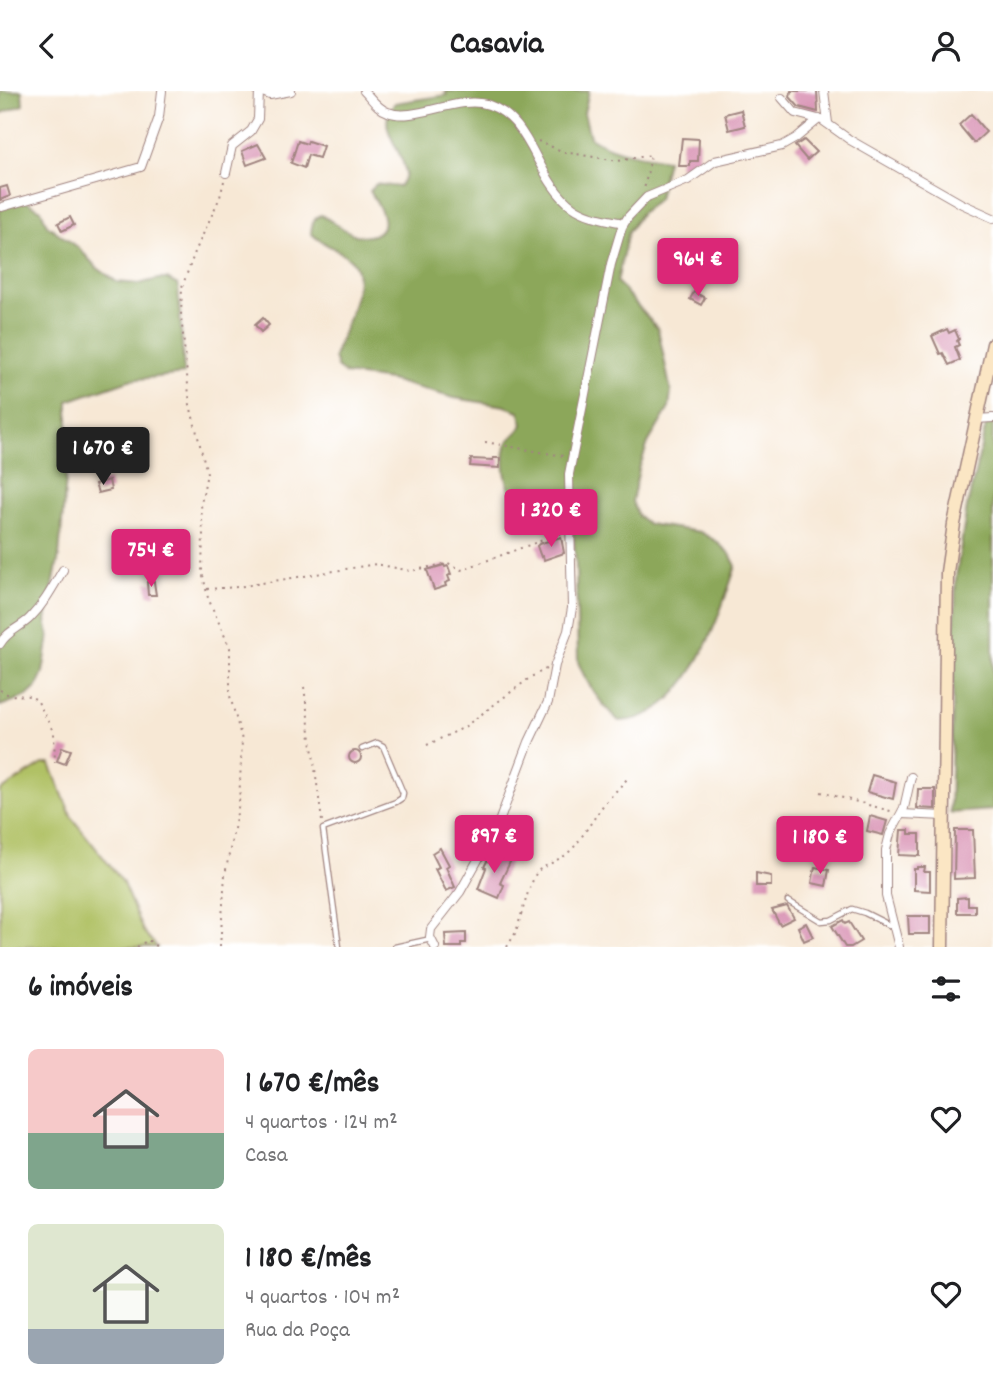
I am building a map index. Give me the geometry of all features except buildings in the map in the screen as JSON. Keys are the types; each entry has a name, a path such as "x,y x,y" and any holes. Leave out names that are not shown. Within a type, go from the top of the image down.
{"main road":[{"path":"942,947 947,572 954,524 993,344"}],"street":[{"path":"2,207 141,167 159,117 162,91"},
{"path":"226,173 232,146 257,123 260,91 270,95 290,91"},
{"path":"364,91 380,108 396,114 469,102 486,103 504,113 521,132 549,180 567,202 583,213 623,223"},
{"path":"824,91 824,121"},
{"path":"782,99 795,113 824,121 854,142 962,204 993,218"},
{"path":"433,943 432,927 458,895 501,819 527,747 547,705 555,665 568,631 572,608 568,488 572,458 607,283 623,223 641,202 654,193 688,180 722,158 764,151 785,144 824,121"},
{"path":"976,419 993,418"},
{"path":"0,644 7,634 30,618 45,600 63,570"},
{"path":"899,947 886,896 886,850 890,834 902,814 911,777"},
{"path":"902,814 944,816"}],"lane":[{"path":"339,947 323,829 396,802 403,795 383,746 375,744 362,749"},
{"path":"789,901 821,921 831,920 852,909 894,928"},
{"path":"395,947 433,943"}],"path":[{"path":"521,132 564,152 618,160 651,155 641,202"},
{"path":"220,947 225,875 240,803 242,740 230,696 230,649 206,589 202,571 201,504 207,473 190,405 181,315 182,287 220,197 226,173"},
{"path":"485,442 572,458"},
{"path":"206,589 238,587 382,564 411,571 448,563 461,570 570,530"},
{"path":"427,745 463,728 533,676 555,665"},
{"path":"304,687 323,829"},
{"path":"0,690 9,695 30,696 37,701 54,732 55,762"},
{"path":"507,947 516,932 528,889 537,871 566,855 576,845 604,804 628,778"},
{"path":"821,792 902,814"},
{"path":"137,947 148,940 157,947"}],"green space":[{"path":"0,91 22,91 23,105 0,114"},
{"path":"445,91 589,91 584,113 590,137 617,150 667,160 658,199 641,213 628,232 617,282 658,329 671,392 669,408 648,443 632,501 637,515 648,524 700,532 716,541 730,554 736,566 720,612 697,663 682,685 664,704 643,716 619,721 595,694 578,662 576,565 571,507 539,514 529,512 514,498 506,477 505,455 507,443 523,424 519,411 505,406 454,398 390,380 345,374 337,367 334,357 356,294 357,269 348,257 311,233 313,222 321,215 356,235 369,236 379,232 384,221 370,191 376,184 399,187 406,175 388,130 389,112 395,103 447,95"},
{"path":"22,199 41,210 47,225 79,248 96,267 117,282 139,284 167,279 178,285 184,374 129,380 68,401 68,456 59,556 46,620 49,637 43,672 37,687 27,696 0,706 0,204"},
{"path":"987,421 993,421 993,810 950,813 956,577 967,507"},
{"path":"43,764 50,764 72,818 122,881 143,931 157,947 0,947 0,791"}]}
